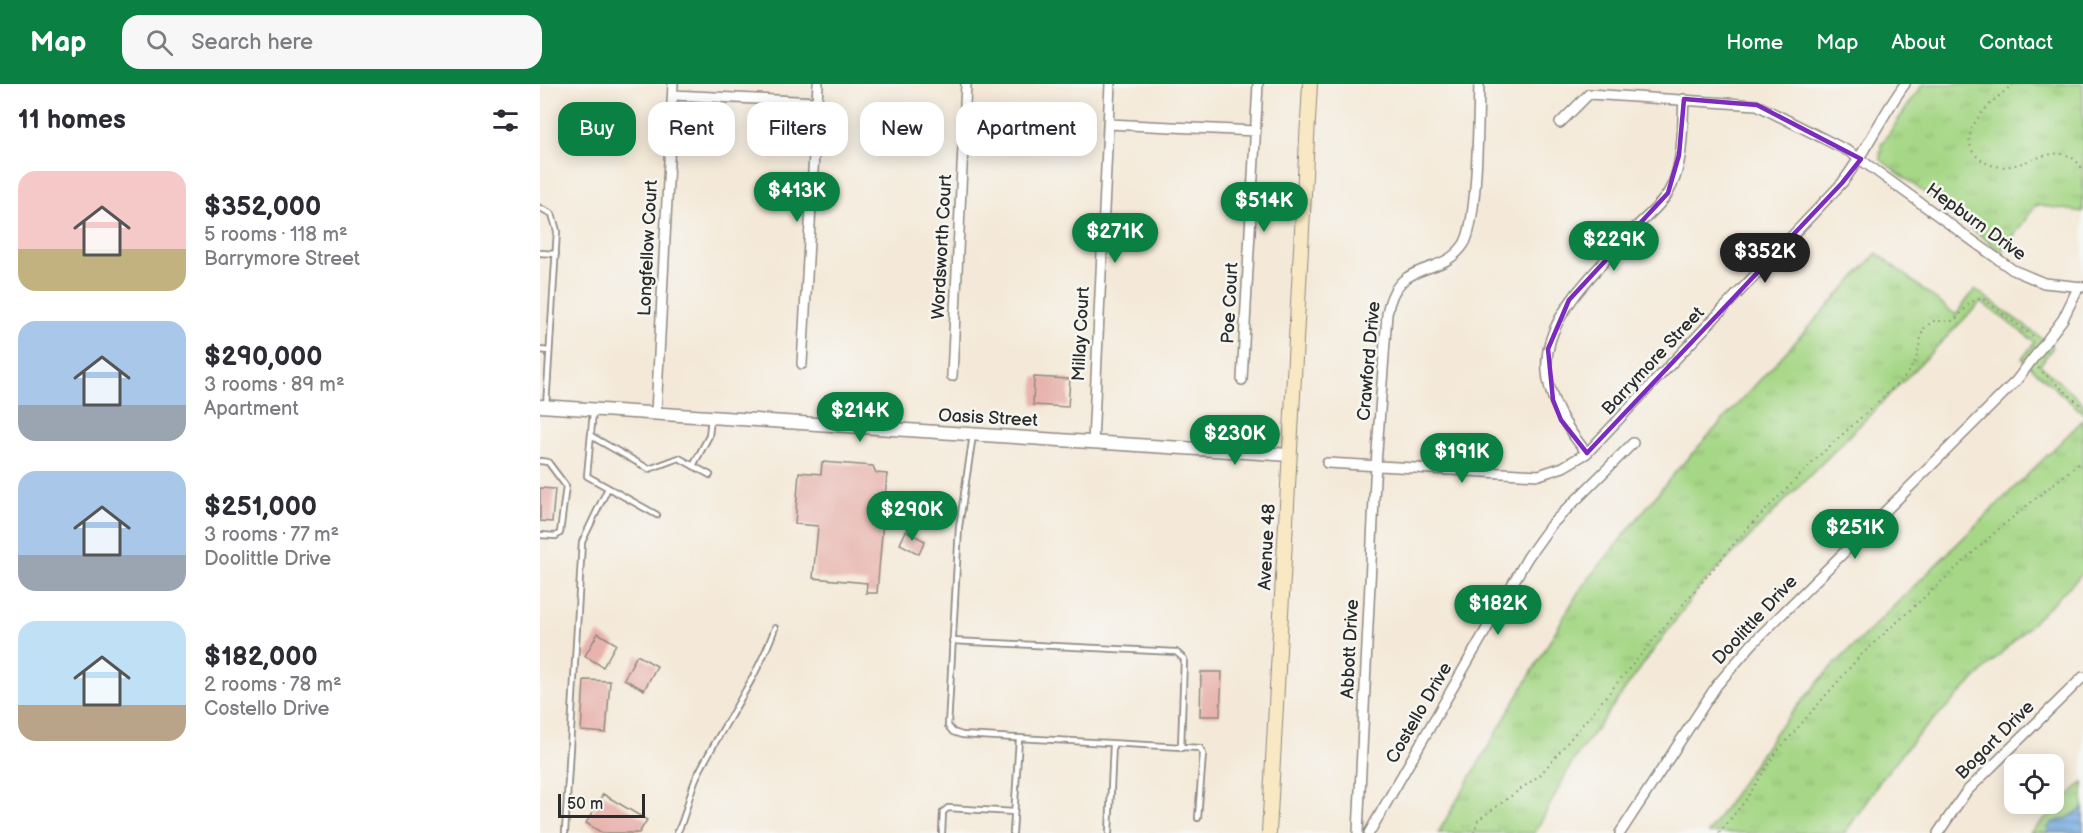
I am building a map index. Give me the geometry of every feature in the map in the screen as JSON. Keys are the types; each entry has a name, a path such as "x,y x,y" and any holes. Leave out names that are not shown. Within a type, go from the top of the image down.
{"main road":[{"name":"Avenue 48","path":"1269,833 1310,84"}],"street":[{"name":"Longfellow Court","path":"656,413 673,84"},
{"path":"673,95 817,102 818,84"},
{"name":"Wordsworth Court","path":"952,376 966,84"},
{"name":"Millay Court","path":"1093,442 1110,84"},
{"name":"Poe Court","path":"1242,380 1258,84"},
{"name":"Crawford Drive","path":"1376,466 1389,301 1394,291 1409,275 1455,255 1470,232 1479,84"},
{"name":"Barrymore Street","path":"1327,463 1539,474 1563,467 1587,453 1842,183 1861,159 1879,121 1905,84"},
{"name":"Hepburn Drive","path":"1560,123 1589,94 1757,105 1861,159 2013,270 2044,283 2081,287"},
{"path":"1587,453 1561,420 1553,400 1547,369 1548,349 1554,330 1569,300 1668,193 1679,155 1684,99"},
{"path":"1108,124 1256,131"},
{"path":"802,364 814,156"},
{"name":"Doolittle Drive","path":"1620,833 1718,686 1753,643 2016,381 2063,319 2081,287"},
{"name":"Oasis Street","path":"543,406 1290,455"},
{"name":"Costello Drive","path":"1369,833 1528,557 1551,525 1633,443"},
{"name":"Abbott Drive","path":"1358,833 1376,466"},
{"name":"Bogart Drive","path":"1938,833 1966,792 2083,677"}],"lane":[{"path":"540,208 552,214 556,222 556,254 543,406"},
{"path":"540,253 556,254"},
{"path":"540,350 549,351"},
{"path":"593,409 587,476 657,515"},
{"path":"693,466 709,436 711,417"},
{"path":"973,435 960,527 948,726 952,732 1019,739 1200,748 1203,754 1198,818"},
{"path":"591,436 650,469 679,458 710,475"},
{"path":"540,461 548,462 566,486 560,533 556,536 540,534"},
{"path":"565,833 582,542 608,488"},
{"path":"677,833 684,821 698,775 746,693 775,628"},
{"path":"952,641 1176,652 1184,659 1181,748"},
{"path":"1013,833 1019,739"},
{"path":"1109,833 1113,744"},
{"path":"942,833 943,812 948,808 1014,812"}],"path":[{"path":"2013,84 1990,104 1974,125 1970,138 1973,152 1992,165 2009,167 2060,152 2070,154 2083,170"},
{"path":"1474,833 1478,820 1540,775 1743,533 1820,455 1904,378 1916,360 1919,336 1927,326 1938,320 1954,321 1971,302 1982,298 2037,340 2037,367 2083,407"},
{"path":"1719,833 1745,801 1775,754 1860,656 1995,532 2083,460"}],"highlighted area":[{"path":"1684,99 1757,105 1861,159 1842,183 1587,453 1561,420 1553,400 1548,349 1569,300 1668,193 1679,155"}],"green space":[{"path":"1923,84 2083,84 2083,212 2036,205 2002,252 1880,159 1881,145"},
{"path":"1877,253 1956,315 1975,289 2053,347 2040,365 2083,403 2083,413 2022,359 2035,342 1981,302 1698,589 1573,761 1535,833 1438,833 1579,591 1676,471"},
{"path":"2083,420 2083,573 1914,739 1883,777 1845,833 1708,833 1777,730 1827,672"},
{"path":"2083,782 2083,833 2030,833 2050,814 2064,814 2064,800"}],"water":[{"path":"2083,808 2083,833 2047,833 2051,823 2067,818"}],"building":[{"path":"1034,377 1070,379 1068,407 1033,405"},
{"path":"822,462 873,466 876,473 887,474 877,593 866,593 867,583 813,578 818,526 795,524 799,472 821,474"},
{"path":"540,488 555,489 552,522 540,521"},
{"path":"906,531 925,541 919,554 900,544"},
{"path":"598,633 616,644 603,667 585,656"},
{"path":"637,655 657,666 644,690 624,679"},
{"path":"1201,672 1222,672 1220,716 1200,716"},
{"path":"584,680 610,681 606,733 581,731"},
{"path":"603,794 647,820 639,833 602,833 586,823"}]}
